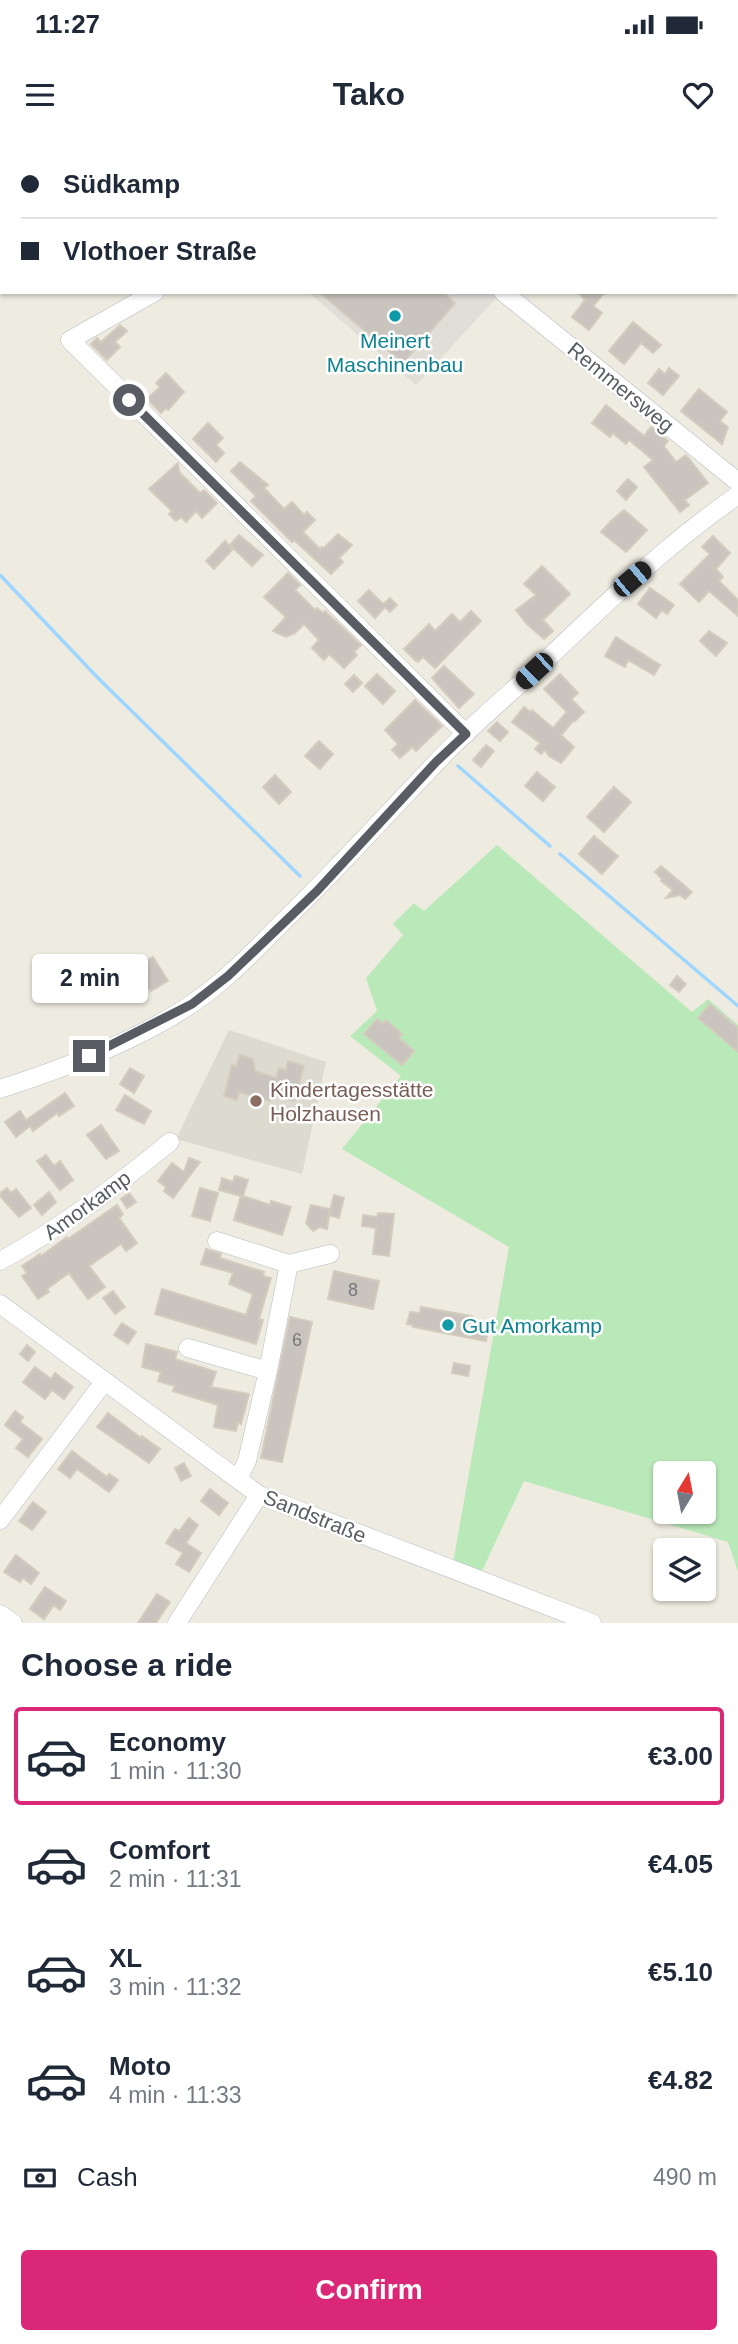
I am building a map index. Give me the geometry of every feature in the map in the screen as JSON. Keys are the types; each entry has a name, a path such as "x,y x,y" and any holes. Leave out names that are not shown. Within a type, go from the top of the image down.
{"street":[{"path":"151,294 70,340 466,734"},
{"name":"Remmersweg","path":"505,294 738,482"},
{"path":"0,1089 89,1056 180,1011 228,976 317,891 436,762 632,579 696,524 738,495"},
{"name":"Amorkamp","path":"0,1261 37,1241 120,1183 170,1142"},
{"path":"217,1241 289,1264 330,1254"},
{"path":"237,1479 247,1461 289,1264"},
{"name":"Sandstraße","path":"0,1304 259,1495 592,1623"},
{"path":"188,1348 268,1371"},
{"path":"0,1520 104,1382"},
{"path":"177,1623 259,1495"},
{"path":"0,1614 13,1623"}],"shaded area":[{"path":"310,294 500,294 416,385"},
{"name":"Kindertagesstätte Holzhausen","path":"229,1030 326,1062 302,1174 176,1139"}],"green space":[{"path":"497,845 692,1012 708,999 738,1025 738,1572 728,1542 668,1524 716,1524 716,1461 653,1461 653,1520 524,1481 481,1573 453,1563 509,1247 342,1149 401,1076 350,1036 377,1011 366,978 403,935 393,924 414,903 424,911"}],"building":[{"name":"Meinert Maschinenbau","path":"321,294 445,294 455,303 403,363"},
{"path":"580,294 603,294 593,306 602,313 589,330 572,317 585,300"},
{"path":"633,322 661,345 653,353 641,343 624,364 609,351"},
{"path":"120,325 127,331 115,342 120,347 107,360 91,344 97,338 101,342"},
{"path":"669,368 679,376 663,395 648,383 659,369 665,374"},
{"path":"166,373 184,392 168,410 166,408 161,413 147,399 160,387 156,383"},
{"path":"699,389 727,412 720,421 728,427 722,444 681,411"},
{"path":"606,405 644,436 651,427 668,441 664,446 676,462 686,455 708,483 685,500 689,505 680,512 644,467 653,460 629,440 626,444 613,433 610,437 592,423"},
{"path":"208,423 223,438 216,445 224,453 216,462 193,439"},
{"path":"240,462 268,485 264,488 284,509 292,502 304,515 307,512 315,520 303,532 320,549 338,534 352,545 339,558 343,562 331,574 294,540 292,542 251,501 256,496 231,471"},
{"path":"178,463 179,472 200,493 204,490 217,503 202,518 196,511 186,522 181,517 176,521 169,514 172,511 149,489"},
{"path":"628,479 637,487 626,500 617,491"},
{"path":"624,510 647,530 626,552 601,532"},
{"path":"239,535 263,555 252,566 230,545"},
{"path":"713,536 730,553 716,569 723,577 719,581 738,600 738,616 709,591 699,602 680,584 710,554 702,547"},
{"path":"225,541 233,549 214,569 206,561"},
{"path":"542,566 570,594 543,620 553,631 544,639 516,610 536,595 524,584"},
{"path":"288,573 300,585 295,590 315,610 317,608 323,613 325,611 361,645 354,652 357,655 344,668 329,654 324,660 312,648 319,640 304,624 286,637 273,631 286,617 264,597"},
{"path":"650,588 674,605 667,614 662,610 656,618 638,604"},
{"path":"369,590 383,604 390,598 397,605 390,612 385,607 375,618 358,601"},
{"path":"471,611 481,621 435,668 423,657 418,662 404,649 429,624 435,631 452,614 460,622"},
{"path":"709,631 727,643 716,656 700,641"},
{"path":"616,637 660,665 654,675 628,660 625,667 605,656"},
{"path":"444,666 474,694 459,708 432,678"},
{"path":"377,674 395,691 383,704 365,686"},
{"path":"560,674 578,693 571,699 584,712 561,735 574,747 561,763 549,756 545,750 541,754 535,749 540,743 512,722 524,707 530,712 532,710 553,728 567,712 544,689"},
{"path":"354,675 362,683 353,692 345,684"},
{"path":"415,700 442,726 416,751 412,747 400,758 392,750 398,744 385,730"},
{"path":"497,722 508,732 500,741 488,731"},
{"path":"319,741 333,754 320,769 305,756"},
{"path":"486,745 494,751 481,767 473,760"},
{"path":"537,772 555,787 543,801 525,786"},
{"path":"275,775 291,792 279,804 263,787"},
{"path":"614,787 631,802 604,832 587,817"},
{"path":"594,836 618,856 602,874 579,854"},
{"path":"661,866 692,892 685,899 680,895 666,898 673,890 661,881 655,872"},
{"path":"153,957 168,981 151,991 136,968"},
{"path":"677,976 686,984 679,992 670,985"},
{"path":"710,1004 738,1028 738,1052 698,1018"},
{"path":"377,1019 383,1024 386,1020 402,1034 399,1038 414,1051 402,1065 364,1034"},
{"path":"240,1055 253,1059 255,1071 276,1078 279,1068 286,1070 288,1061 304,1066 294,1101 271,1094 269,1101 239,1092 237,1100 224,1096 232,1065 236,1066"},
{"path":"130,1068 144,1076 134,1093 120,1084"},
{"path":"65,1093 74,1106 59,1116 57,1113 33,1131 30,1126 16,1137 5,1122 20,1111 26,1120"},
{"path":"125,1095 151,1111 144,1124 116,1110"},
{"path":"101,1125 119,1151 106,1159 87,1135"},
{"path":"46,1155 54,1166 60,1161 73,1180 60,1190 37,1161"},
{"path":"189,1158 200,1162 173,1198 164,1191 166,1187 158,1181 172,1163 184,1172"},
{"path":"235,1176 248,1180 243,1196 270,1205 271,1201 291,1207 282,1235 234,1220 241,1196 219,1190 222,1178 233,1182"},
{"path":"7,1188 11,1193 16,1189 31,1208 19,1217 0,1196"},
{"path":"200,1188 218,1193 210,1221 192,1216"},
{"path":"49,1192 56,1202 42,1215 34,1205"},
{"path":"129,1193 136,1202 127,1208 121,1199"},
{"path":"334,1195 344,1198 339,1218 329,1215"},
{"path":"117,1205 123,1214 119,1218 137,1243 126,1251 121,1244 89,1266 105,1287 88,1299 69,1273 38,1299 22,1276 27,1273 22,1266 67,1237 68,1239"},
{"path":"311,1205 330,1209 327,1229 320,1227 313,1231 306,1223"},
{"path":"378,1213 394,1214 389,1256 373,1254 376,1228 362,1226 363,1215 377,1217"},
{"path":"206,1249 221,1254 220,1258 264,1272 263,1276 271,1278 259,1319 263,1320 256,1344 155,1314 162,1289 246,1315 253,1294 229,1284 233,1273 201,1264"},
{"path":"334,1271 379,1281 373,1309 328,1299"},
{"path":"113,1291 125,1307 115,1314 103,1298"},
{"name":"Gut Amorkamp","path":"421,1307 472,1316 472,1321 489,1324 486,1341 407,1324 410,1312 420,1313"},
{"path":"290,1317 312,1322 282,1462 261,1458"},
{"path":"122,1323 136,1332 128,1344 114,1335"},
{"path":"146,1344 177,1352 175,1359 216,1372 211,1387 249,1394 241,1424 238,1423 236,1431 214,1427 218,1405 173,1391 175,1386 158,1381 161,1372 142,1367"},
{"path":"27,1345 35,1352 28,1361 20,1354"},
{"path":"454,1363 470,1366 468,1376 452,1373"},
{"path":"35,1367 51,1379 55,1373 73,1387 64,1399 52,1390 45,1399 23,1382"},
{"path":"15,1411 23,1417 20,1422 42,1439 28,1457 16,1448 23,1439 5,1425"},
{"path":"108,1413 160,1449 149,1463 97,1427"},
{"path":"72,1451 107,1477 109,1474 118,1480 109,1492 77,1469 70,1478 58,1469"},
{"path":"184,1463 191,1476 181,1481 175,1468"},
{"path":"210,1489 228,1503 219,1515 201,1501"},
{"path":"33,1502 46,1512 32,1530 19,1521"},
{"path":"189,1518 198,1525 186,1543 201,1553 189,1572 176,1564 183,1553 166,1543 175,1529 179,1531"},
{"path":"16,1555 39,1573 31,1584 23,1578 20,1582 4,1572"},
{"path":"45,1587 66,1601 60,1610 54,1605 44,1619 30,1609"},
{"path":"157,1594 170,1602 156,1623 138,1623"}],"waterway":[{"path":"0,575 99,679 300,876"},
{"path":"458,766 550,846"},
{"path":"560,854 738,1006"}],"place":[{"name":"Meinert Maschinenbau","path":"395,316"},
{"name":"Kindertagesstätte Holzhausen","path":"256,1101"},
{"name":"Gut Amorkamp","path":"448,1325"}],"route":[{"path":"89,1056 192,1004 228,976 317,891 436,762 466,734 129,400"}]}
